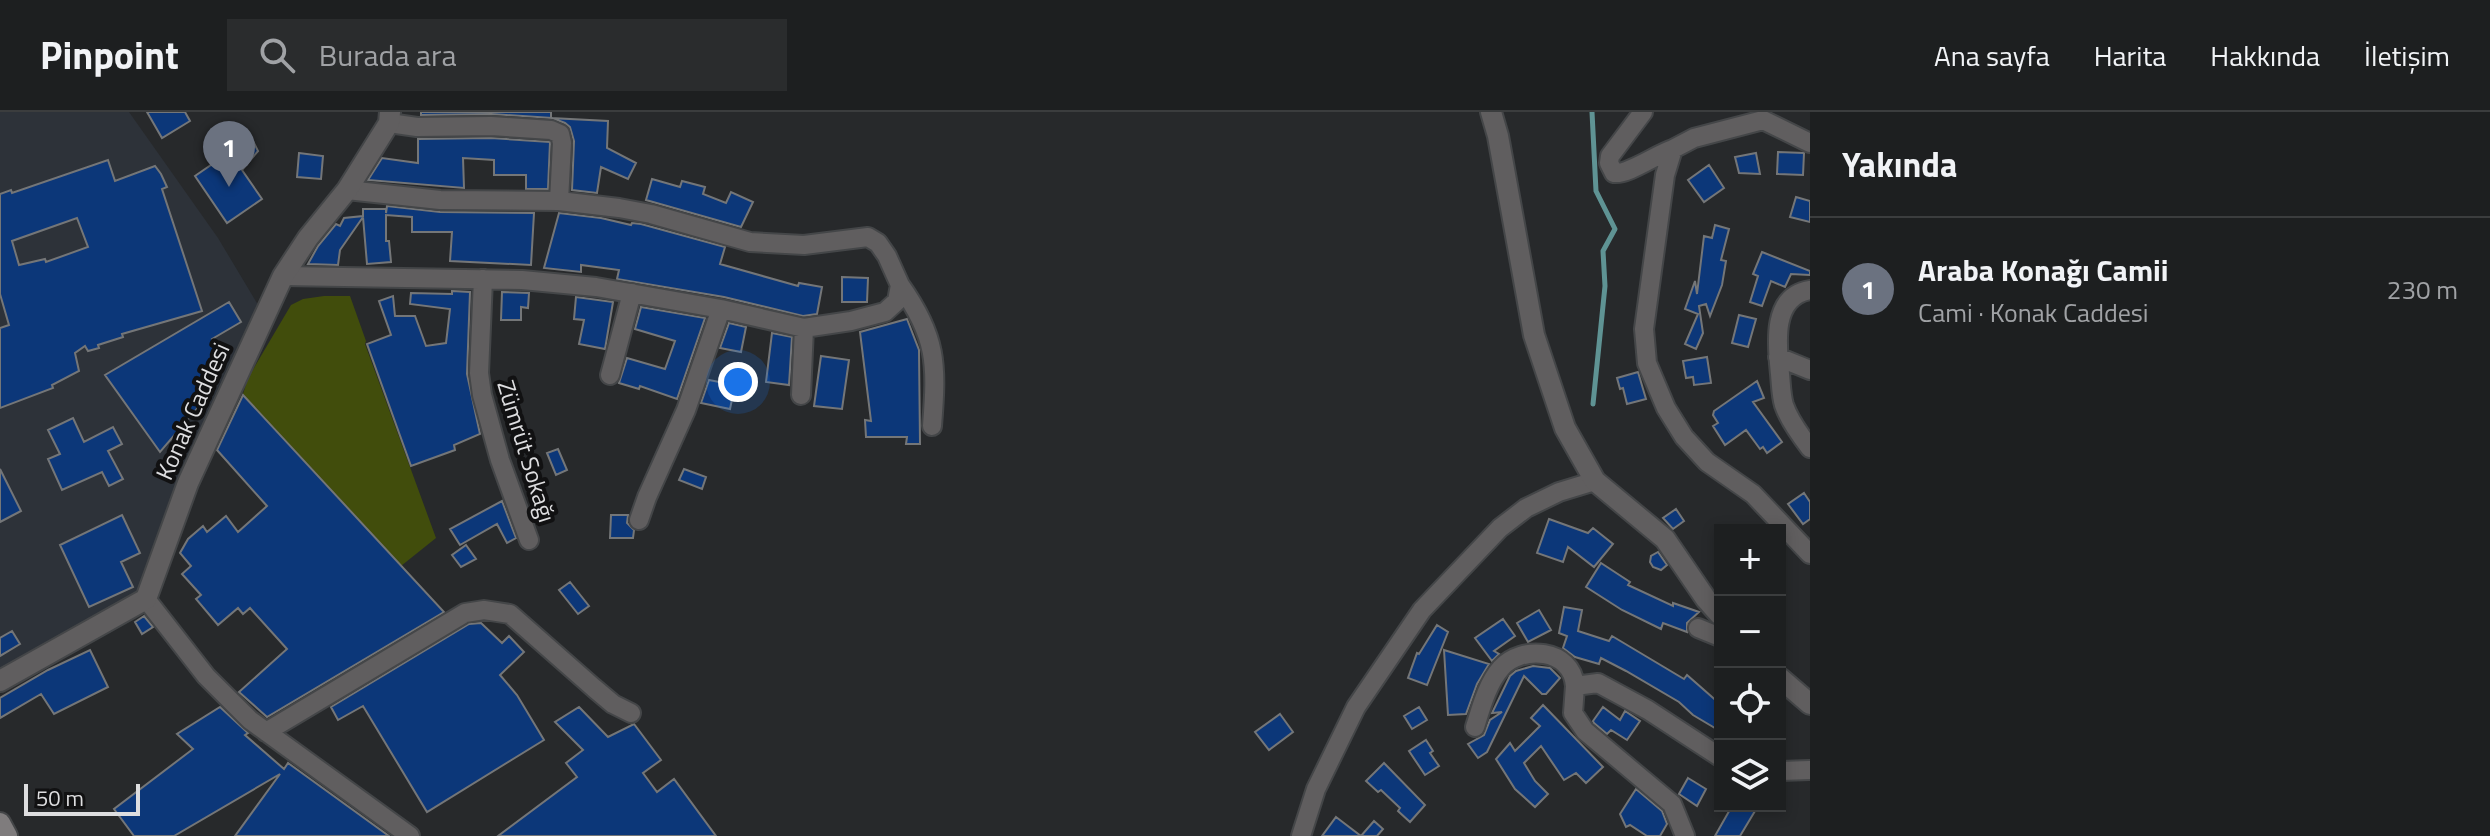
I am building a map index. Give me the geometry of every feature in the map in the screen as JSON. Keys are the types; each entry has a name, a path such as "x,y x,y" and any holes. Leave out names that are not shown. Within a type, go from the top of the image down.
{"main road":[{"path":"0,823 7,836"}],"street":[{"path":"1491,112 1534,335 1565,428 1595,481 1665,539 1714,608"},
{"path":"1643,112 1610,156 1609,163 1614,173 1625,173 1657,154 1694,138 1763,120 1810,143"},
{"path":"390,118 417,127 491,126 551,130 560,134 559,201"},
{"name":"Konak Caddesi","path":"146,599 188,483 283,276 308,238 347,190 390,118"},
{"path":"1673,149 1665,175 1644,329 1647,363 1666,408 1684,437 1707,462 1753,494 1810,554"},
{"path":"347,190 440,200 559,201 651,214 750,242 804,245 868,237 878,243 887,256 900,285 916,308 932,346 932,426"},
{"path":"283,276 522,280 632,293 804,328 885,312 897,301 900,285"},
{"name":"Zümrüt Sokağı","path":"483,279 479,373 482,395 500,460 529,540"},
{"path":"1810,290 1796,294 1785,308 1776,333 1784,404 1810,448"},
{"path":"610,375 632,293"},
{"path":"639,520 686,410 721,309"},
{"path":"801,395 804,328"},
{"path":"1778,357 1810,370"},
{"path":"1301,836 1316,789 1356,707 1422,610 1500,528 1526,508 1559,492 1595,481"},
{"path":"0,681 146,599 206,676 250,720 410,836"},
{"path":"266,732 465,613 484,610 510,614 613,704 631,713"},
{"path":"1698,628 1714,635"},
{"path":"1475,727 1487,691 1502,667 1522,656 1547,655 1563,660 1574,675 1573,713 1585,731 1672,804 1686,835"},
{"path":"1575,686 1598,683 1648,710 1714,753"},
{"path":"1786,683 1810,704"},
{"path":"1786,771 1810,770"}],"shaded area":[{"path":"0,112 129,112 218,238 264,315 146,599 0,681"}],"green space":[{"path":"350,296 436,538 401,566 243,394 248,378 291,305 303,299"}],"building":[{"path":"147,112 185,112 190,121 162,138"},
{"path":"421,112 551,112 551,118 491,114 421,115"},
{"path":"552,118 608,121 607,148 636,163 628,179 601,167 597,193 572,190 574,141 570,127"},
{"path":"491,138 550,142 548,189 526,189 526,175 494,175 494,160 463,158 464,188 368,180 382,158 418,163 418,139"},
{"path":"241,140 253,141 258,151 242,170 262,199 227,223 195,176 237,147"},
{"path":"1778,152 1804,153 1803,175 1777,174"},
{"path":"299,153 323,156 321,179 297,177"},
{"path":"1756,153 1760,174 1739,173 1735,157"},
{"path":"108,160 115,181 155,166 167,187 162,189 202,311 122,334 123,337 98,345 99,348 88,351 85,346 75,353 79,371 52,385 53,388 0,408 0,328 9,325 0,294 0,194 11,190 12,193","holes":["77,218 88,247 46,262 45,259 19,265 12,241"]},
{"path":"1709,165 1724,188 1704,202 1688,180"},
{"path":"652,179 680,187 682,181 705,187 703,194 726,203 731,192 753,202 741,227 646,200"},
{"path":"1796,197 1810,201 1810,222 1790,217"},
{"path":"387,206 440,212 534,213 531,265 450,261 452,232 412,232 412,217 386,215 386,241 389,241 391,262 367,264 363,217 340,250 338,265 308,264 318,246 336,224 340,226 344,218 363,216 363,209 386,209 386,213"},
{"path":"559,213 641,224 725,247 720,264 798,286 799,283 822,287 817,314 803,316 724,297 617,279 619,270 581,265 581,272 544,268"},
{"path":"1715,225 1729,229 1721,260 1726,261 1722,285 1710,316 1706,304 1699,306 1703,333 1696,349 1685,344 1698,314 1685,309 1695,281 1697,294 1704,236 1712,238"},
{"path":"1762,252 1810,271 1810,275 1791,274 1785,287 1771,281 1762,306 1750,302 1758,276 1753,274"},
{"path":"842,277 868,278 867,302 842,302"},
{"path":"452,291 470,292 467,374 480,434 454,445 455,450 411,466 367,344 391,335 379,301 393,296 395,316 415,316 426,346 446,343 450,309 410,304 411,293 452,294"},
{"path":"502,292 529,293 528,308 521,307 521,320 501,320"},
{"path":"576,297 613,302 605,349 579,344 584,320 574,319"},
{"path":"229,302 241,322 212,339 225,362 196,410 160,452 105,375"},
{"path":"641,307 705,318 677,399 640,386 639,389 619,383 627,358 665,369 675,341 635,329"},
{"path":"1739,315 1756,319 1748,347 1732,343"},
{"path":"907,319 919,350 920,444 906,444 907,437 866,437 865,420 871,421 860,332"},
{"path":"729,323 746,327 741,352 720,348"},
{"path":"772,333 792,337 789,385 766,382"},
{"path":"821,356 849,360 842,409 814,406"},
{"path":"1707,357 1711,383 1694,385 1693,377 1686,378 1683,361"},
{"path":"1638,372 1646,399 1627,404 1617,378"},
{"path":"709,380 735,385 730,409 701,403"},
{"path":"1757,381 1764,398 1753,402 1782,442 1767,453 1763,447 1760,449 1746,430 1725,445 1713,426 1718,423 1714,411"},
{"path":"243,395 444,612 267,717 239,692 287,649 250,608 243,614 238,608 218,625 196,599 201,595 182,574 191,566 180,553 188,539 203,526 207,532 226,516 238,532 267,506 217,450"},
{"path":"73,418 84,442 113,427 122,444 108,451 123,479 109,486 102,472 62,490 48,459 60,454 48,430"},
{"path":"558,449 567,470 556,475 547,453"},
{"path":"0,469 21,511 0,522"},
{"path":"684,469 706,477 702,489 679,480"},
{"path":"1804,493 1810,502 1810,519 1803,524 1788,504"},
{"path":"502,501 516,538 507,543 497,524 460,545 450,529"},
{"path":"1676,509 1684,521 1673,529 1663,518"},
{"path":"122,515 140,553 121,562 133,587 89,607 60,545"},
{"path":"611,515 628,515 627,523 634,530 633,538 610,538"},
{"path":"1549,519 1588,533 1593,528 1613,544 1594,567 1568,547 1563,562 1537,553"},
{"path":"466,545 476,559 461,567 452,555"},
{"path":"1658,552 1667,565 1661,570 1650,562 1651,556"},
{"path":"1601,563 1630,582 1628,585 1673,606 1673,603 1699,612 1687,623 1687,632 1663,623 1661,629 1622,610 1586,587"},
{"path":"570,582 589,606 578,614 559,590"},
{"path":"1564,607 1582,610 1578,631 1609,641 1612,636 1684,679 1687,675 1714,699 1714,727 1679,702 1601,658 1599,664 1575,657 1563,648 1567,636 1559,633"},
{"path":"1539,610 1551,630 1528,642 1517,623"},
{"path":"144,616 153,627 142,634 135,622"},
{"path":"1503,619 1515,636 1494,651 1499,654 1492,661 1475,638"},
{"path":"481,623 502,643 509,636 524,652 500,675 517,695 544,740 427,812 363,706 338,720 331,707 469,624"},
{"path":"1437,625 1448,632 1427,685 1408,678 1417,653"},
{"path":"12,631 20,644 0,656 0,638"},
{"path":"90,650 108,687 54,714 41,694 0,718 0,698"},
{"path":"1444,650 1489,664 1477,684 1466,714 1448,715"},
{"path":"1533,666 1550,668 1560,678 1546,694 1542,694 1524,676 1487,752 1478,758 1468,744 1484,735 1490,720 1502,712 1492,713 1510,676"},
{"path":"1543,705 1603,767 1586,783 1576,773 1564,780 1541,746 1524,763 1548,794 1535,807 1515,789 1496,759 1510,743 1515,751 1540,726 1531,718"},
{"path":"220,707 248,733 245,735 284,769 288,763 389,836 235,836 280,774 174,836 134,836 114,809 193,749 177,734"},
{"path":"579,707 608,737 634,724 661,760 643,773 657,792 674,779 716,836 498,836 577,777 566,763 583,750 555,722"},
{"path":"1419,707 1427,720 1412,729 1404,716"},
{"path":"1603,707 1620,720 1625,711 1640,721 1627,740 1611,730 1607,734 1594,723"},
{"path":"1280,714 1293,732 1269,750 1255,732"},
{"path":"1426,740 1439,766 1425,775 1409,751"},
{"path":"1384,763 1425,805 1410,822 1381,790 1378,792 1366,781"},
{"path":"1688,778 1706,789 1697,806 1679,794"},
{"path":"1636,789 1662,811 1667,824 1660,836 1647,836 1630,825 1626,827 1620,814"},
{"path":"1729,812 1754,812 1740,836 1715,836"},
{"path":"1336,817 1361,836 1322,836"},
{"path":"1374,821 1383,829 1377,836 1361,836"}],"waterway":[{"path":"1592,112 1596,191 1615,229 1603,251 1605,286 1593,404"}],"place":[{"name":"Araba Konağı Camii","path":"229,187"}]}
